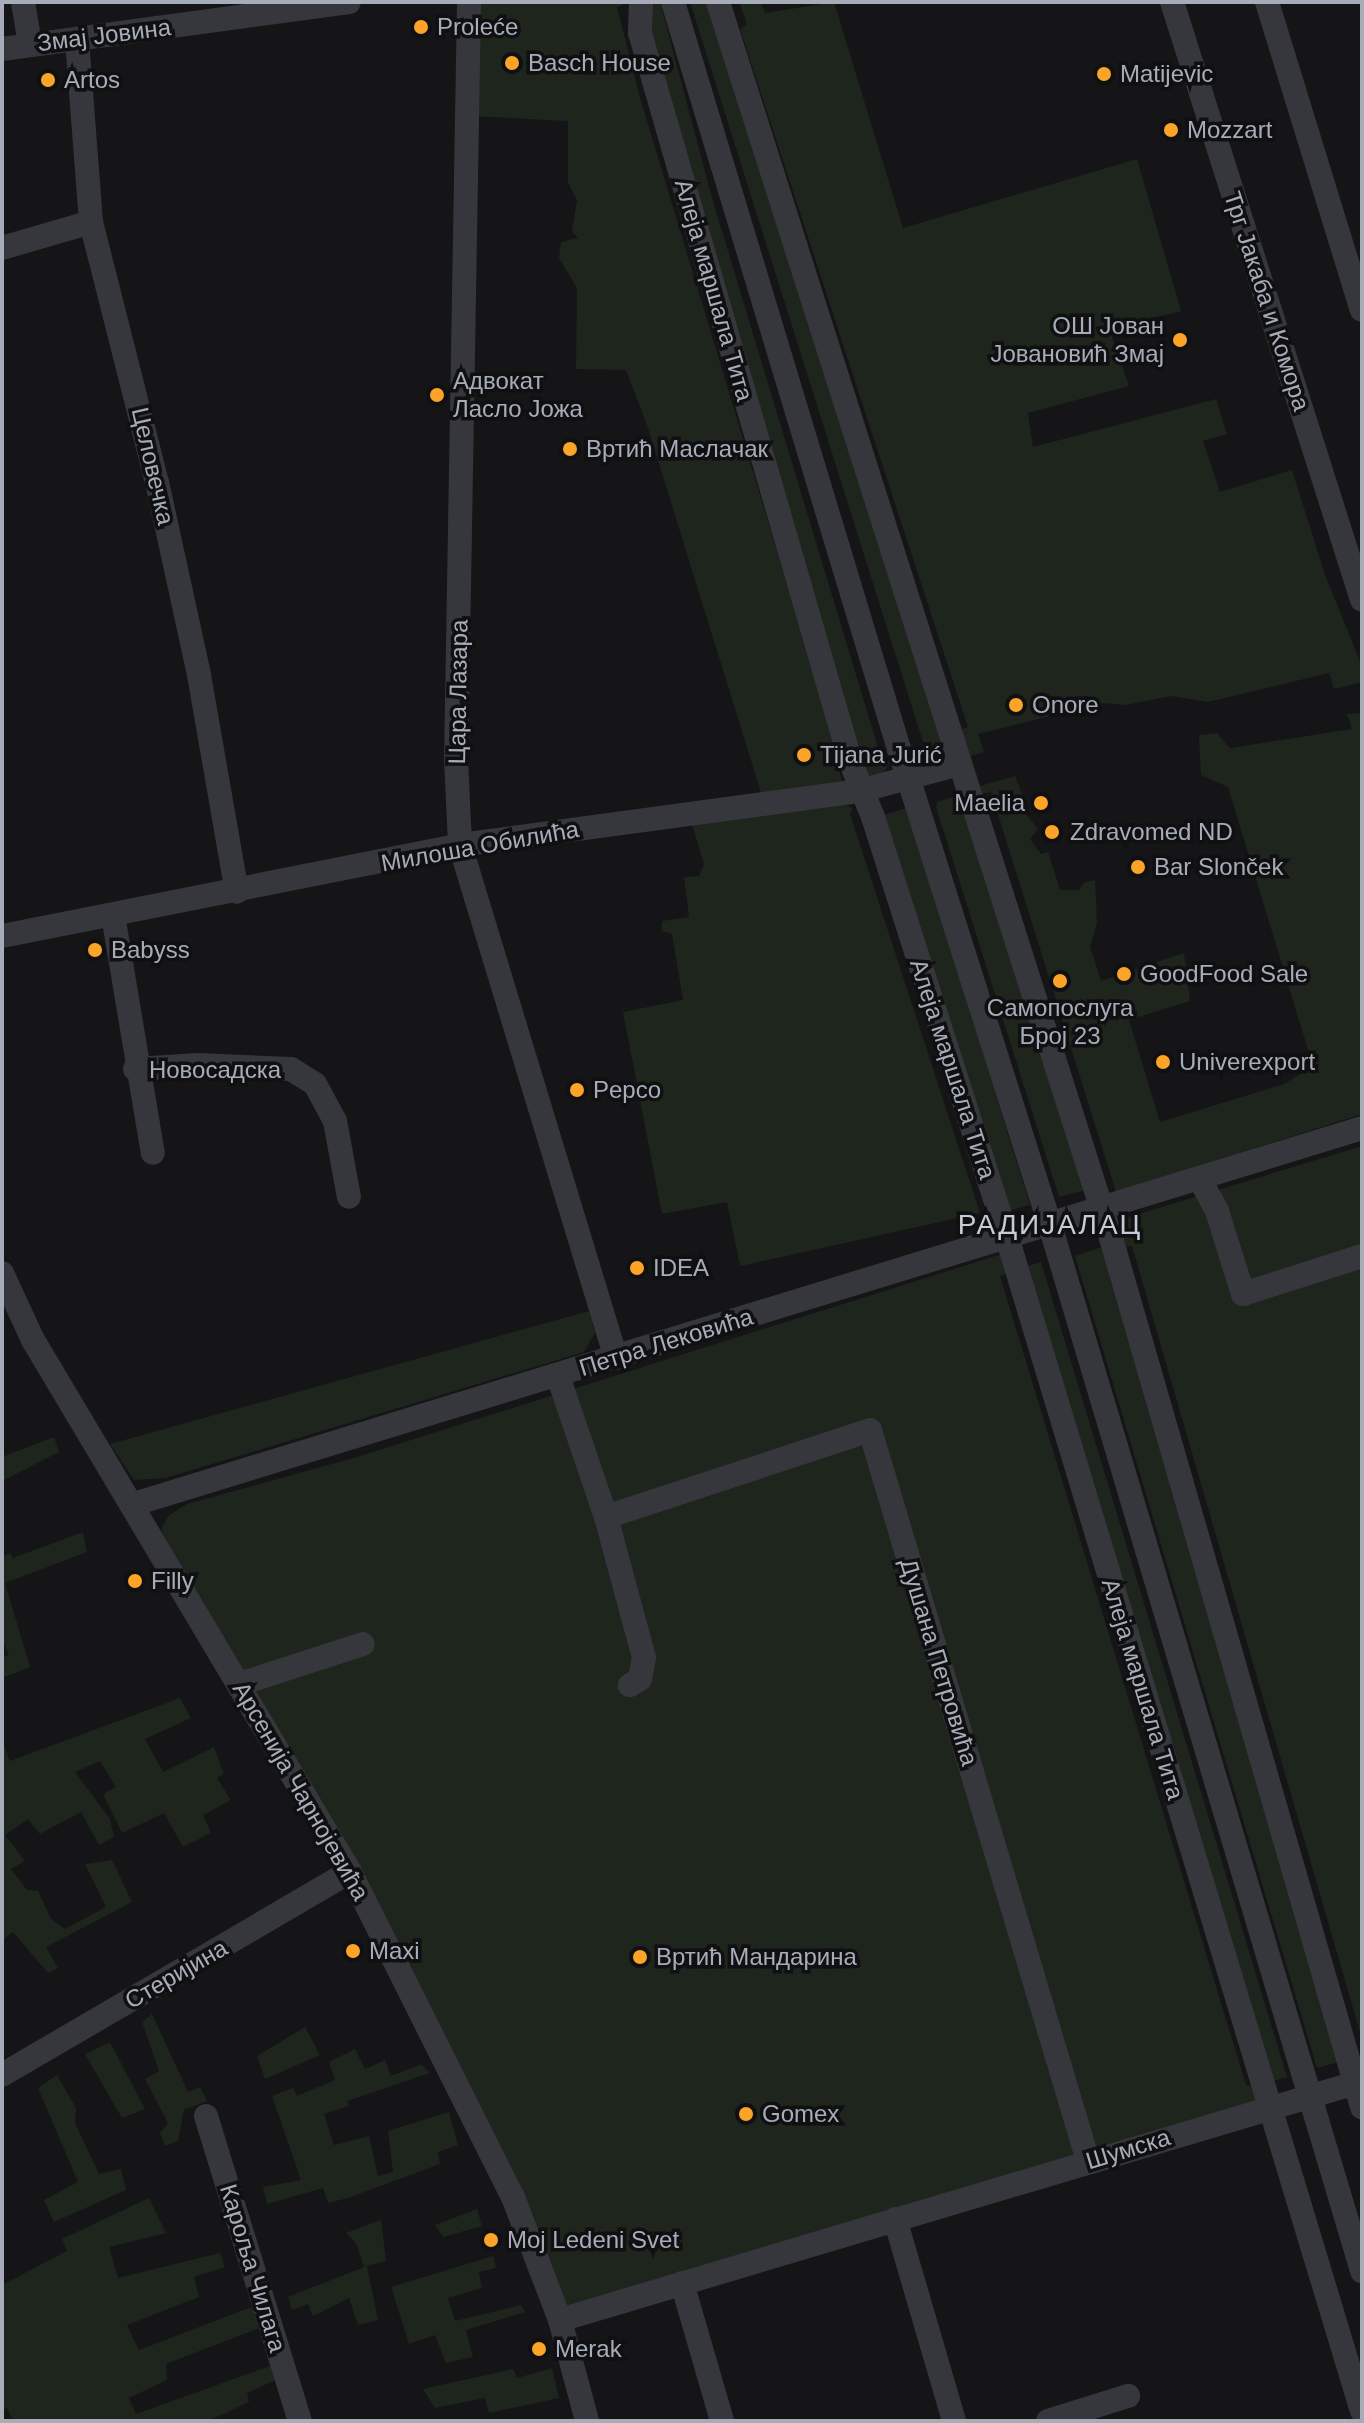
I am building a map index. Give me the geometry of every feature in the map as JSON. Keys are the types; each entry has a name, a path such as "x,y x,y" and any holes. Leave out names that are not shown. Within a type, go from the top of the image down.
{"street":[{"path":"23,2 30,44"},
{"name":"Змај Јовина","path":"2,49 349,2"},
{"name":"Цара Лазара","path":"469,2 456,759 460,845 616,1358"},
{"name":"Алеја маршала Тита","path":"641,2 640,33 860,791 873,817 1007,1237 1362,2411"},
{"name":"Алеја маршала Тита","path":"673,2 1050,1225 1362,2271"},
{"path":"718,2 1101,1209 1358,2082 1362,2107"},
{"name":"Трг Јакаба и Комора","path":"1172,2 1362,600"},
{"path":"1267,2 1362,310"},
{"name":"Целовечка","path":"77,40 91,222 157,482 199,675 237,892"},
{"path":"2,248 91,222"},
{"name":"Милоша Обилића","path":"2,936 237,892 460,845 860,791 959,764"},
{"name":"Новосадска","path":"113,915 135,1069 153,1153"},
{"name":"Новосадска","path":"135,1069 252,1065 291,1069 303,1076 315,1084 335,1121 349,1197"},
{"name":"Петра Лековића","path":"134,1504 1362,1128"},
{"path":"1199,1178 1217,1211 1243,1294 1362,1256"},
{"name":"Арсенија Чарнојевића","path":"2,1273 33,1340 134,1504 350,1872 513,2197 560,2320 587,2421"},
{"path":"558,1376 606,1517 644,1658 640,1679 630,1685"},
{"name":"Душана Петровића","path":"606,1517 870,1430 1088,2161"},
{"path":"240,1684 363,1644"},
{"name":"Стеријина","path":"2,2075 350,1872"},
{"name":"Шумска","path":"560,2320 1358,2082"},
{"name":"Кароља Чилага","path":"206,2116 300,2421"},
{"path":"895,2219 954,2421"},
{"path":"682,2283 722,2421"},
{"path":"1048,2421 1128,2396"}],"shaded area":[{"path":"475,2 631,2 617,7 641,101 834,740 843,789 763,799 647,425 626,370 576,369 577,288 559,258 561,242 578,238 572,231 577,200 568,183 568,121 470,116"},
{"path":"646,2 660,2 712,198 880,754 893,759 877,781 859,782 645,32"},
{"path":"690,2 711,2 955,762 942,764 920,753 923,742"},
{"path":"739,2 761,2 765,13 834,2 903,228 1137,159 1181,311 1109,329 1129,386 1028,413 1033,447 1216,399 1227,434 1203,441 1220,492 1292,470 1325,575 1362,666 1362,682 1334,689 1329,673 1208,702 1171,696 1126,705 1103,703 978,734 984,752 963,758 953,732 968,727 740,29 747,24"},
{"path":"1362,713 1362,1114 1116,1192 991,792 977,795 973,788 1015,776 1024,799 1021,808 1038,829 1030,839 1041,854 1048,852 1060,890 1079,890 1083,883 1095,880 1097,923 1090,947 1101,981 1184,953 1190,1001 1129,1020 1160,1122 1284,1084 1302,1073 1309,1053 1228,787 1201,775 1199,735 1217,733 1230,748 1352,729 1347,714"},
{"path":"959,795 1090,1189 1059,1197 936,807 937,802"},
{"path":"837,798 853,809 850,814 980,1213 740,1266 727,1202 662,1214 623,1012 683,1000 672,934 662,931 662,921 689,917 684,877 699,876 704,864 689,815"},
{"path":"907,808 1030,1205 1004,1212 883,815"},
{"path":"1362,1146 1362,2039 1132,1246 1120,1247 1339,2062 1317,2068 1075,1256 1102,1247 1096,1227"},
{"path":"1005,1253 1012,1271 1000,1276 1246,2085 1258,2087 1261,2099 564,2313 518,2195 161,1530 168,1516 187,1504 357,1457"},
{"path":"1041,1262 1287,2077 1269,2082 1021,1268"},
{"path":"589,1311 595,1333 584,1352 166,1478 134,1480 110,1444"},
{"path":"54,1437 59,1452 2,1481 2,1457"},
{"path":"83,1532 87,1552 5,1583 30,1667 2,1678 2,1658 9,1655 2,1639 2,1557 10,1553 13,1558"},
{"path":"180,1698 191,1718 145,1739 163,1772 214,1747 224,1774 217,1778 231,1800 203,1815 211,1833 183,1847 164,1813 122,1833 103,1794 116,1787 100,1761 75,1772 110,1819 114,1837 99,1845 81,1812 40,1834 28,1819 5,1835 25,1861 11,1869 27,1890 38,1891 51,1919 65,1929 106,1907 85,1864 112,1860 132,1902 46,1947 58,1968 48,1973 13,1932 2,1940 2,1740 10,1761"},
{"path":"152,2014 188,2092 200,2087 207,2101 184,2110 178,2141 165,2146 160,2133 168,2123 145,2079 159,2071 142,2022"},
{"path":"305,2027 320,2055 265,2079 257,2056"},
{"path":"110,2042 145,2109 122,2118 85,2054"},
{"path":"355,2049 365,2069 385,2060 391,2076 421,2064 430,2073 347,2101 349,2106 324,2114 334,2145 369,2136 378,2176 393,2172 388,2131 449,2112 458,2145 438,2152 440,2164 348,2198 328,2203 323,2188 267,2204 263,2187 301,2180 272,2096 293,2088 297,2096 335,2080 329,2062"},
{"path":"57,2075 76,2108 75,2123 99,2174 121,2169 126,2190 54,2222 44,2200 78,2182 38,2088"},
{"path":"149,2198 166,2233 109,2247 118,2278 220,2253 225,2267 194,2277 199,2297 127,2325 139,2350 249,2308 255,2308 262,2327 166,2364 167,2380 129,2398 136,2414 273,2365 278,2379 247,2393 249,2402 208,2421 13,2420 7,2408 2,2410 2,2285 67,2251 62,2239"},
{"path":"477,2209 482,2226 443,2237 435,2225"},
{"path":"381,2220 386,2261 367,2266 378,2320 358,2325 349,2298 313,2316 308,2304 292,2310 288,2297 364,2267 356,2243 346,2233"},
{"path":"493,2256 496,2268 479,2272 482,2288 448,2298 455,2321 521,2305 525,2312 466,2330 473,2357 446,2363 435,2335 409,2344 391,2287"},
{"path":"552,2368 559,2398 489,2413 485,2398 435,2408 423,2389 513,2369 517,2378"}],"place":[{"name":"Proleće","path":"421,27"},
{"name":"Basch House","path":"512,63"},
{"name":"Matijevic","path":"1104,74"},
{"name":"Artos","path":"48,80"},
{"name":"Mozzart","path":"1171,130"},
{"name":"ОШ Јован Јовановић Змај","path":"1180,340"},
{"name":"Адвокат Ласло Јожа","path":"437,395"},
{"name":"Вртић Маслачак","path":"570,449"},
{"name":"Onore","path":"1016,705"},
{"name":"Tijana Jurić","path":"804,755"},
{"name":"Maelia","path":"1041,803"},
{"name":"Zdravomed ND","path":"1052,832"},
{"name":"Bar Slonček","path":"1138,867"},
{"name":"Babyss","path":"95,950"},
{"name":"GoodFood Sale","path":"1124,974"},
{"name":"Самопослуга Број 23","path":"1060,981"},
{"name":"Univerexport","path":"1163,1062"},
{"name":"Pepco","path":"577,1090"},
{"name":"IDEA","path":"637,1268"},
{"name":"Filly","path":"135,1581"},
{"name":"Maxi","path":"353,1951"},
{"name":"Вртић Мандарина","path":"640,1957"},
{"name":"Gomex","path":"746,2114"},
{"name":"Moj Ledeni Svet","path":"491,2240"},
{"name":"Merak","path":"539,2349"}],"district":[{"name":"РАДИЈАЛАЦ","path":"1050,1225"}]}
